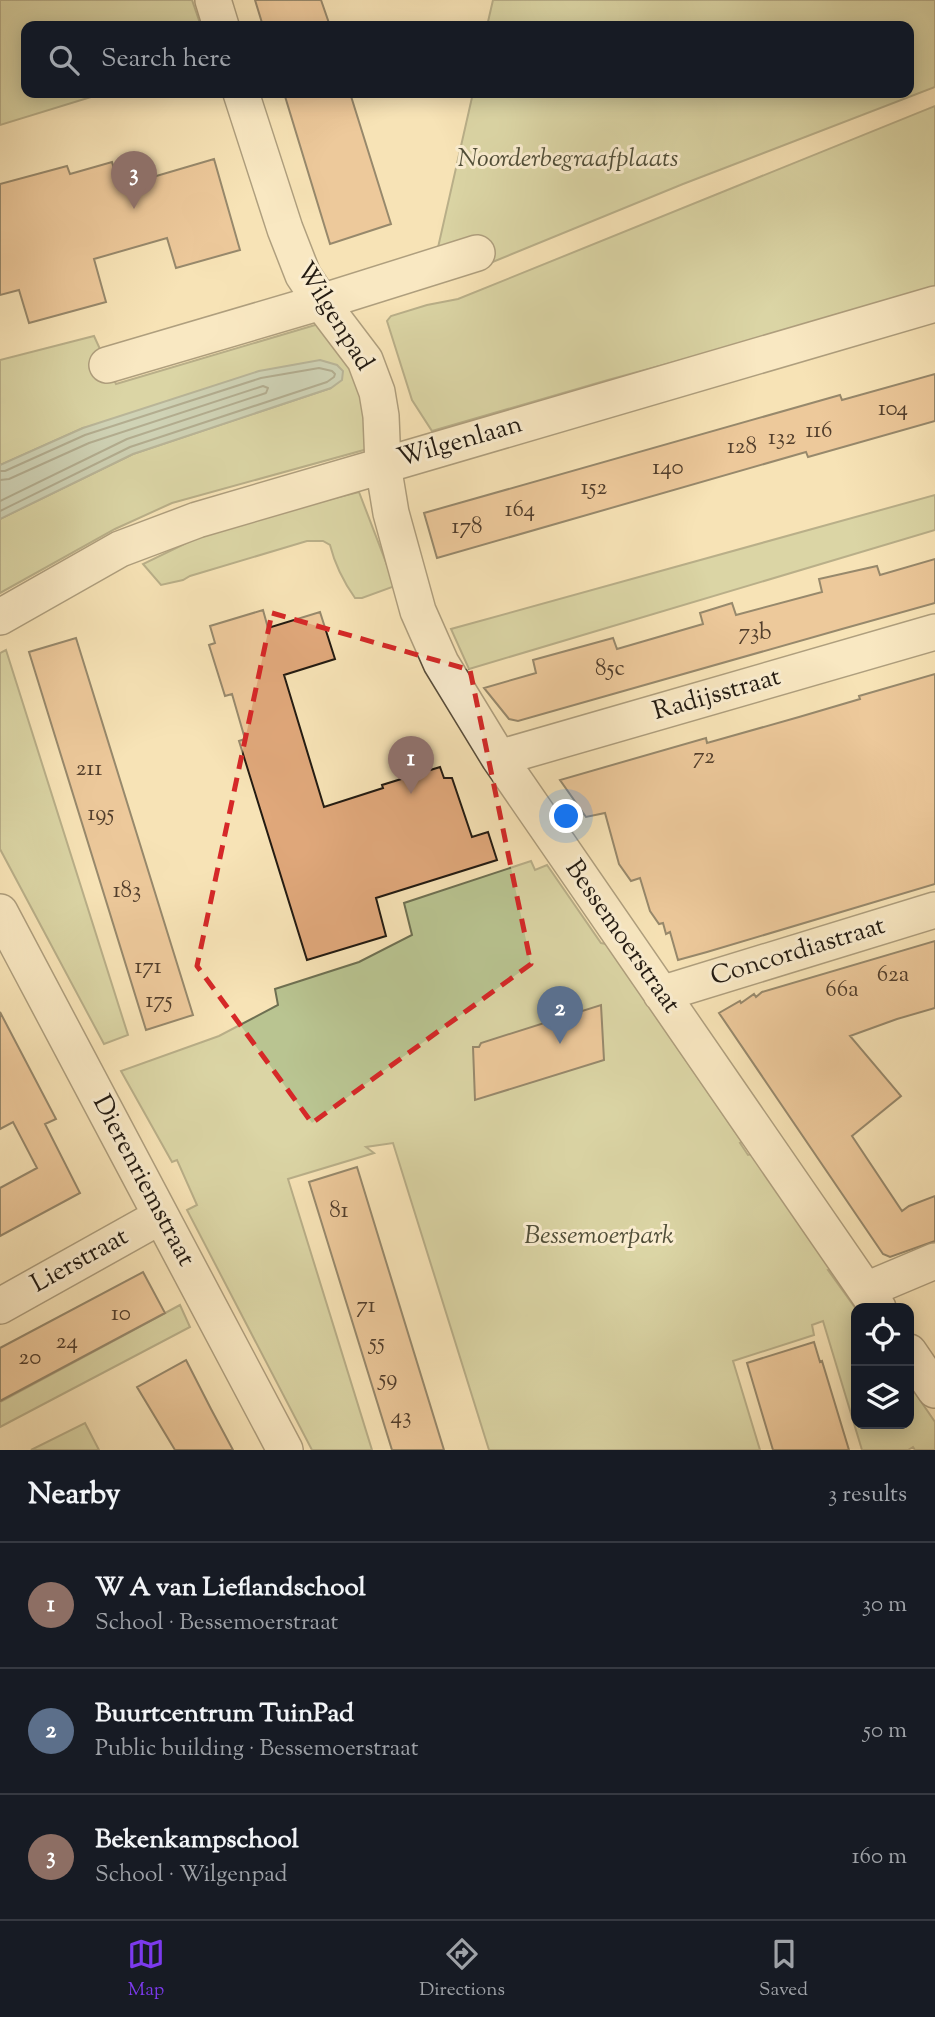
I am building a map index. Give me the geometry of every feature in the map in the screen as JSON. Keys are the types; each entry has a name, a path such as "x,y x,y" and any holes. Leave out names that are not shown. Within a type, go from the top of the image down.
{"street":[{"path":"213,0 219,21"},
{"name":"Wilgenpad","path":"243,98 285,229 303,275 365,360 377,392 383,465"},
{"path":"107,365 477,253"},
{"name":"Wilgenlaan","path":"0,617 120,549 197,520 935,304"},
{"name":"Bessemoerstraat","path":"383,465 391,513 418,611 441,663 499,758 872,1299"},
{"name":"Radijsstraat","path":"499,758 935,632"},
{"name":"Concordiastraat","path":"661,994 935,910"},
{"name":"Dierenriemstraat","path":"0,912 285,1450"},
{"name":"Lierstraat","path":"0,1306 161,1216"},
{"path":"872,1299 935,1261"},
{"path":"914,1359 935,1390"}],"highlighted area":[{"path":"272,613 470,670 531,964 312,1123 197,966"}],"green space":[{"path":"0,0 192,0 199,21 21,21 21,98 88,98 0,125"},
{"name":"Noorderbegraafplaats","path":"493,0 935,0 935,87 914,95 914,21 488,21"},
{"name":"Noorderbegraafplaats","path":"472,98 906,98 683,184 473,270 432,274"},
{"path":"935,106 935,291 432,431 412,400 387,321 391,316 458,299"},
{"path":"332,320 382,445 172,503 115,529 0,593 0,519 133,454 331,388 83,428 0,465 0,360 94,336 116,384"},
{"path":"359,492 395,586 362,598 355,598 340,573 330,545 323,541 307,541 161,585 143,564 205,534"},
{"path":"935,495 935,530 469,669 451,629"},
{"path":"6,650 128,1035 104,1044 0,849 0,653"},
{"name":"Bessemoerpark","path":"531,861 535,870 547,865 601,943 606,944 742,1142 740,1143 748,1155 757,1153 839,1267 828,1270 852,1303 851,1414 823,1321 812,1325 814,1335 733,1361 760,1450 489,1450 393,1143 366,1147 374,1153 288,1179 372,1450 312,1450 187,1210 197,1205 177,1160 172,1162 121,1071 219,1036 278,1005 275,989 359,962 412,935 404,903"},
{"path":"180,1305 190,1327 0,1427 0,1402"},
{"name":"Bessemoerpark","path":"914,1391 935,1422 935,1450 915,1450 913,1447 908,1450 862,1450 856,1429 914,1429"},
{"path":"85,1423 99,1450 31,1450"}],"water":[{"path":"320,360 337,365 343,371 342,380 331,388 133,454 0,519 0,465 83,428 259,371"}],"building":[{"path":"255,0 321,0 328,21 261,21"},
{"path":"286,98 352,98 391,224 330,244"},
{"path":"214,159 240,250 176,268 167,238 94,259 106,302 29,323 19,290 0,295 0,184 67,166 70,174 112,162 119,187"},
{"path":"935,374 935,421 808,457 806,452 437,558 424,513 840,395 842,400"},
{"path":"935,559 935,603 518,721 509,719 484,688 536,673 533,660 613,638 617,649 703,624 700,613 732,603 736,615 822,592 819,579 877,566 880,575"},
{"path":"263,610 268,628 320,612 335,659 284,675 324,807 440,767 444,778 452,778 472,837 488,832 497,860 376,898 386,936 307,960 239,741 245,739 232,694 225,696 209,645 215,643 210,626"},
{"path":"76,638 193,1015 146,1030 29,652"},
{"path":"935,674 935,884 707,952 678,960 670,932 666,934 663,923 659,924 650,911 640,878 631,881 619,864 605,813 586,817 560,780 706,738 707,743 799,717"},
{"path":"935,941 935,1008 850,1036 901,1096 852,1136 902,1211 935,1196 935,1241 890,1257 883,1254 719,1013 754,994 756,997 762,992"},
{"path":"601,1005 604,1060 475,1100 473,1047"},
{"path":"0,1012 56,1119 45,1124 80,1193 0,1236 0,1188 37,1168 13,1122 0,1129"},
{"path":"357,1167 444,1450 392,1450 309,1182"},
{"path":"143,1272 165,1313 0,1401 0,1348"},
{"path":"814,1342 849,1450 773,1450 747,1363"},
{"path":"186,1360 233,1450 175,1450 137,1387"}],"place":[{"name":"Bekenkampschool","path":"134,209"},
{"name":"W A van Lieflandschool","path":"411,794"},
{"name":"Buurtcentrum TuinPad","path":"560,1044"}]}
